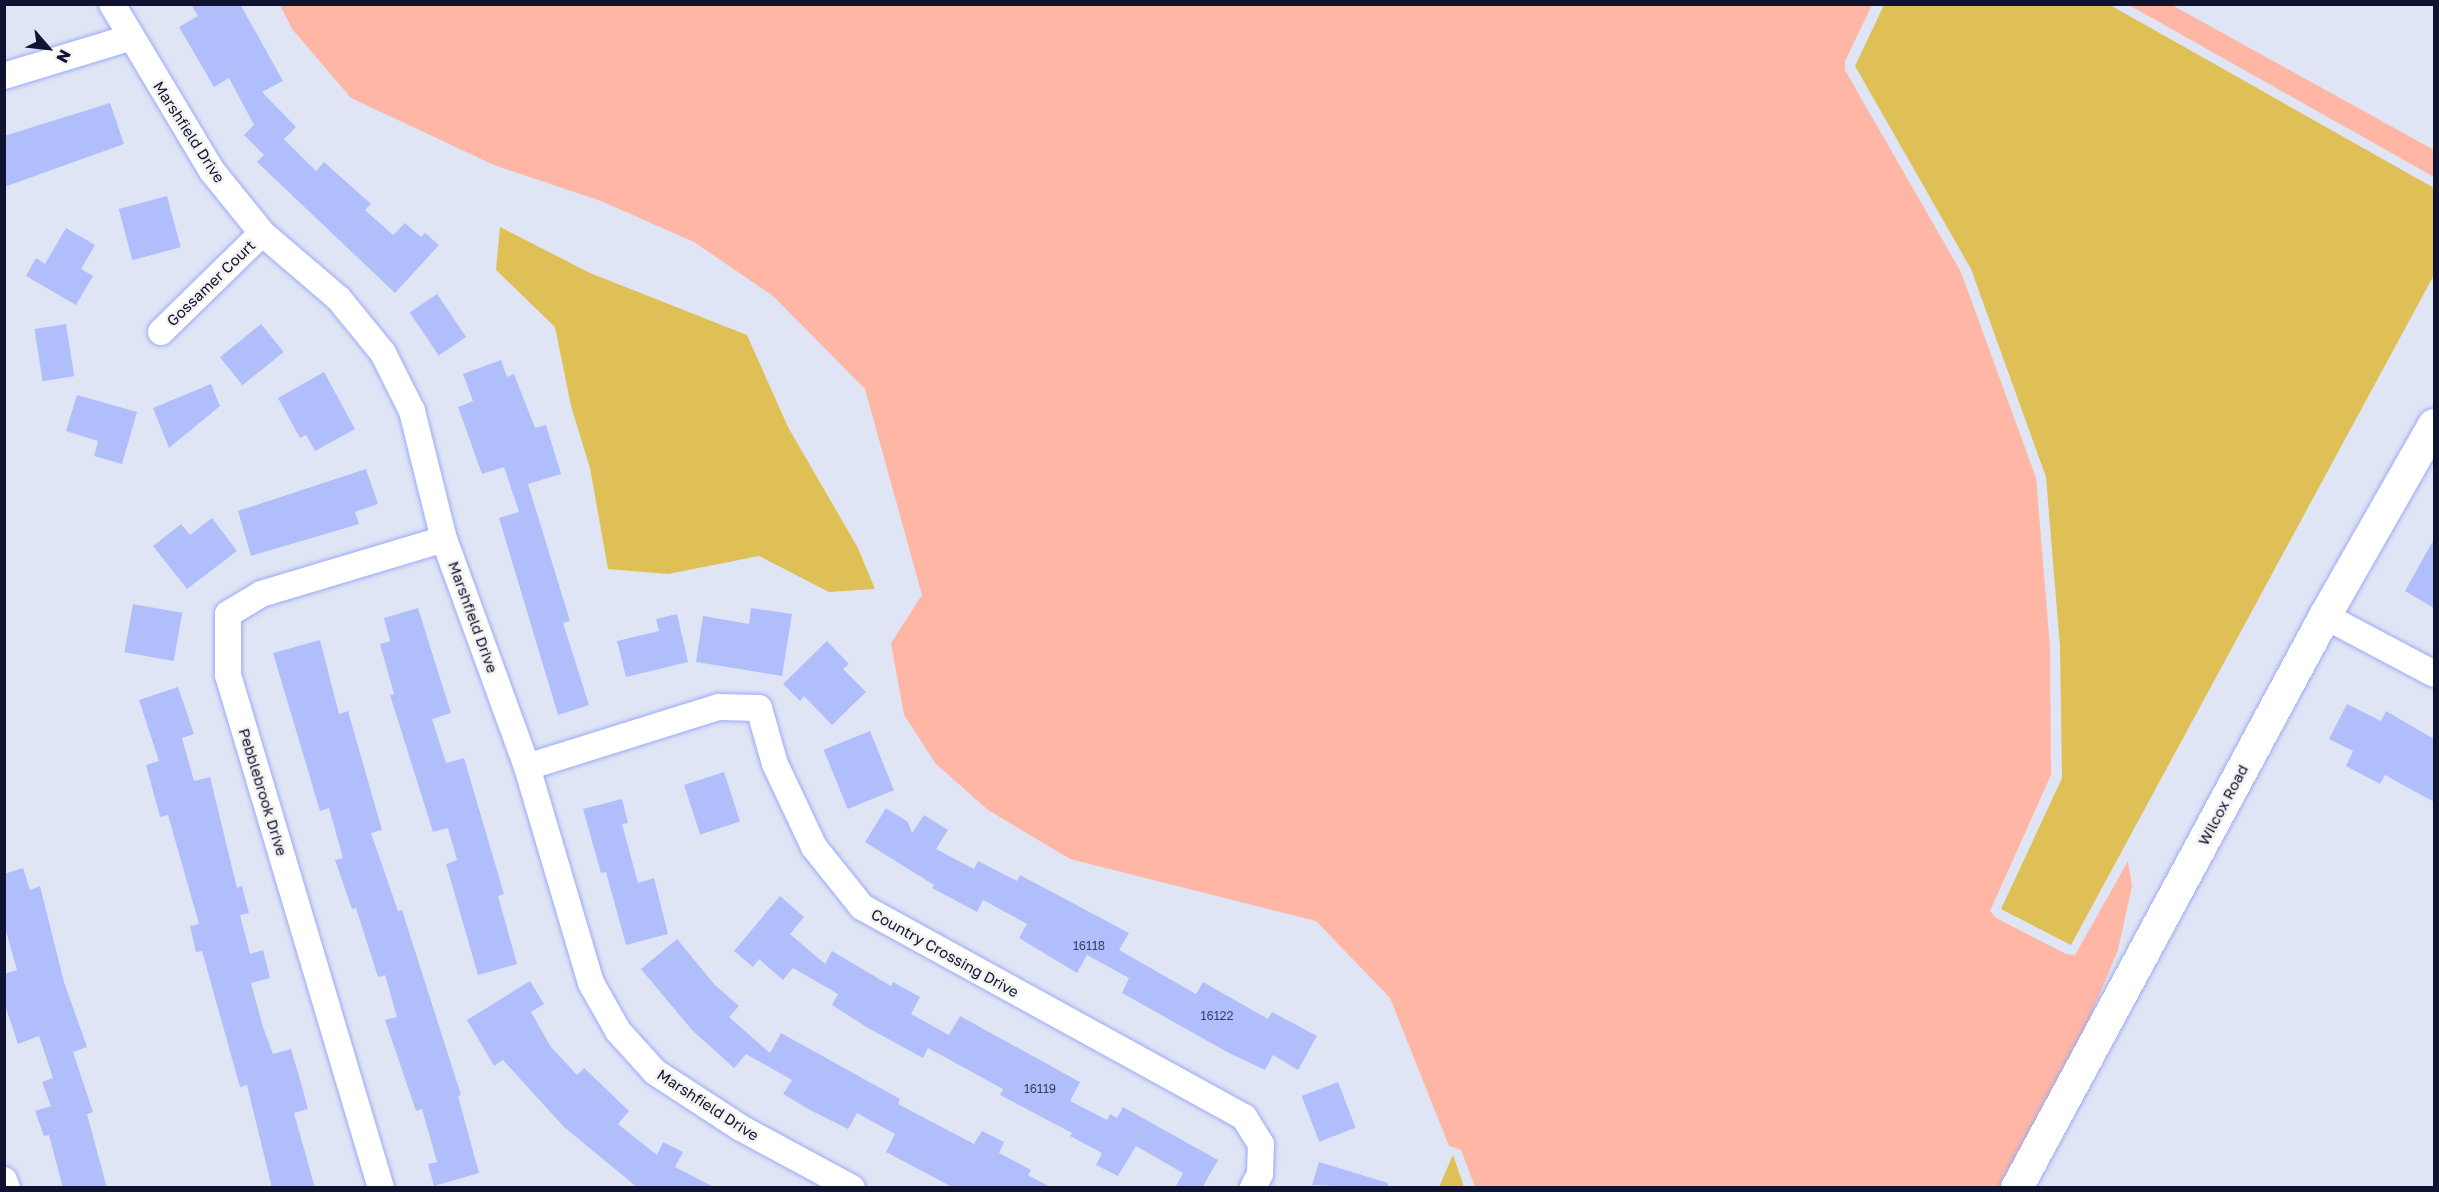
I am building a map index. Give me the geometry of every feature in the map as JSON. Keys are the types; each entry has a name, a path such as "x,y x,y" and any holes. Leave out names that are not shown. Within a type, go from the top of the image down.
{"street":[{"name":"Marshfield Drive","path":"112,4 129,38 212,171 262,233 339,298 383,353 412,411 444,539 527,767 591,983 618,1031 655,1072 741,1128 852,1188"},
{"path":"4,76 129,38"},
{"name":"Gossamer Court","path":"160,332 262,233"},
{"name":"Wilcox Road","path":"2017,1188 2325,616 2434,425"},
{"name":"Pebblebrook Drive","path":"381,1188 228,675 228,614 261,594 444,539"},
{"path":"2325,616 2434,674"},
{"name":"Country Crossing Drive","path":"527,767 719,707 759,708 775,764 814,846 862,907 1244,1117 1261,1144 1260,1174 1253,1188"},
{"path":"4,1180 7,1188"}],"shaded area":[{"path":"280,5 1872,5 1845,61 1845,70 1961,272 2036,478 2050,647 2051,775 1990,911 1996,918 2066,954 2075,955 2128,861 2132,886 2118,950 2077,1049 2012,1169 1999,1188 1475,1187 1461,1150 1449,1146 1390,998 1316,921 1070,859 988,810 936,764 904,715 891,643 922,595 865,389 773,296 694,242 601,201 494,165 351,98 292,29"},
{"path":"1884,5 2110,5 2434,188 2434,275 2071,945 2001,909 2062,778 2060,647 2046,477 1971,269 1855,66"},
{"path":"2129,5 2172,5 2434,150 2434,177"},
{"path":"500,227 590,273 747,335 788,427 858,548 875,589 829,592 759,556 668,574 608,569 590,468 571,406 555,327 496,270"},
{"path":"1453,1155 1464,1187 1439,1187 1452,1157"}],"building":[{"path":"191,4 240,4 283,81 262,92 296,127 284,139 316,171 324,162 371,204 365,210 393,235 405,223 421,237 425,233 439,245 395,293 257,162 264,155 244,135 254,125 229,78 214,87 179,27 198,16"},
{"path":"110,103 124,144 4,187 4,136"},
{"path":"167,196 181,247 132,260 119,209"},
{"path":"66,228 95,245 81,269 93,276 76,305 26,276 36,258 45,264"},
{"path":"437,294 466,337 439,356 410,312"},
{"path":"66,324 74,376 43,381 34,329"},
{"path":"261,324 284,352 242,385 220,357"},
{"path":"501,360 507,377 514,374 535,428 546,425 561,474 528,484 570,621 563,623 589,705 558,715 499,518 519,512 504,467 482,474 458,407 473,401 463,374"},
{"path":"324,372 355,429 315,451 306,435 300,438 278,398"},
{"path":"211,384 220,406 169,448 153,408"},
{"path":"77,395 137,412 122,464 94,456 98,441 66,431"},
{"path":"366,469 378,504 355,512 359,524 251,556 238,511"},
{"path":"212,518 237,551 187,589 153,546 181,524 190,535"},
{"path":"2434,539 2434,608 2405,591"},
{"path":"133,604 182,613 174,661 124,652"},
{"path":"418,608 451,713 432,719 446,763 464,758 504,894 498,896 517,964 478,975 446,864 457,860 448,828 433,832 390,695 394,694 380,644 390,641 384,618"},
{"path":"751,608 792,614 782,676 696,662 703,616 749,624"},
{"path":"677,614 688,662 626,677 617,641 659,631 656,619"},
{"path":"320,640 339,714 348,711 382,830 371,833 398,911 402,910 461,1095 458,1096 479,1173 434,1186 428,1164 437,1162 422,1109 416,1111 385,1020 397,1017 385,975 378,977 356,908 352,909 335,860 343,858 329,808 320,811 273,653"},
{"path":"827,641 849,664 843,669 866,692 832,725 804,696 800,701 783,684"},
{"path":"178,687 194,734 182,738 194,781 210,777 237,888 242,886 249,913 240,915 250,954 263,950 270,978 251,983 263,1027 273,1054 291,1049 301,1083 308,1109 294,1113 315,1188 272,1188 247,1085 240,1087 202,951 196,952 190,926 199,924 168,815 160,817 146,765 159,761 139,700"},
{"path":"2347,704 2381,721 2386,711 2434,739 2434,802 2385,775 2380,784 2346,766 2353,751 2329,739"},
{"path":"870,731 894,790 848,809 824,750"},
{"path":"724,772 740,821 700,834 684,785"},
{"path":"622,799 628,823 622,824 638,883 654,878 668,934 626,945 606,872 601,873 583,809"},
{"path":"886,808 908,822 912,833 924,815 948,830 936,849 974,869 978,861 1017,881 1020,875 1129,933 1119,950 1196,994 1203,982 1268,1019 1272,1012 1317,1036 1298,1070 1273,1055 1265,1070 1229,1053 1122,993 1129,978 1087,955 1077,973 1019,938 1027,924 983,900 977,912 932,888 934,885 865,842"},
{"path":"23,868 30,890 40,886 64,982 87,1047 73,1052 93,1112 87,1114 107,1188 63,1188 49,1135 44,1136 35,1111 51,1106 42,1082 53,1078 39,1036 18,1044 4,1002 4,974 17,970 4,924 4,874"},
{"path":"780,896 804,917 790,934 825,964 832,951 891,986 893,982 920,997 911,1014 949,1035 960,1016 1080,1082 1070,1101 1107,1120 1110,1114 1117,1118 1123,1107 1218,1160 1202,1188 1175,1188 1183,1173 1136,1146 1118,1176 1096,1165 1102,1153 1070,1136 1072,1133 1000,1095 1003,1089 928,1048 923,1058 868,1028 832,1005 838,994 793,968 783,980 759,959 753,967 734,951"},
{"path":"677,939 715,985 739,1006 729,1017 770,1053 781,1033 900,1099 898,1104 974,1144 982,1131 1004,1142 999,1153 1031,1170 1028,1175 1052,1188 954,1188 886,1152 895,1134 857,1113 848,1129 783,1094 792,1080 746,1054 734,1068 692,1030 641,969"},
{"path":"530,981 544,1004 531,1012 551,1047 577,1075 584,1068 629,1111 618,1124 657,1155 663,1142 683,1152 675,1167 716,1188 638,1188 564,1127 503,1060 494,1066 467,1020"},
{"path":"1338,1082 1356,1128 1319,1142 1302,1096"},
{"path":"1319,1162 1388,1183 1388,1188 1312,1185"}]}
